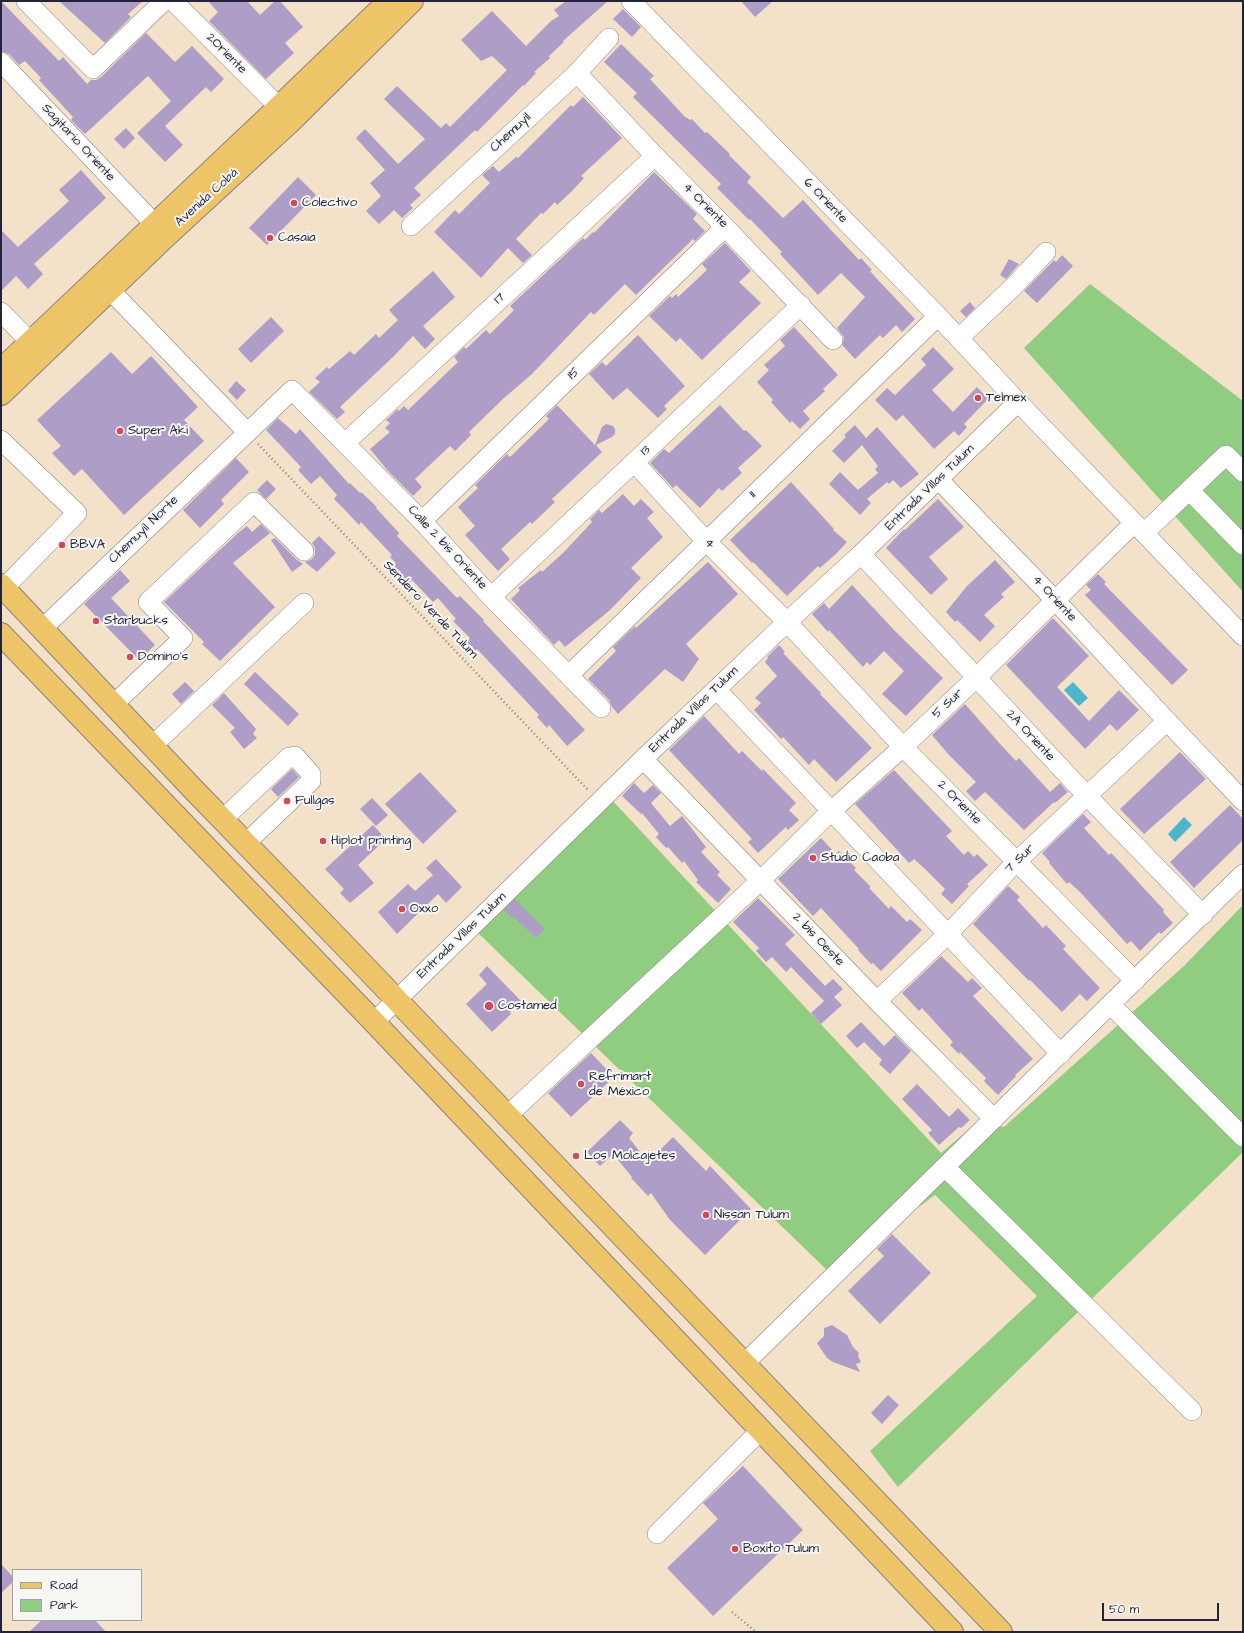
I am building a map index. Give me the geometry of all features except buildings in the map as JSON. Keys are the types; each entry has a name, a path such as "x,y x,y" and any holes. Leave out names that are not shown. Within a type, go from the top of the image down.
{"main road":[{"name":"Avenida Cobá","path":"1,394 36,348 160,230 279,107 400,3"},
{"name":"Avenida Cobá","path":"1,370 36,348 109,289 160,230 290,122 400,3"},
{"path":"3,586 112,705 745,1363 1001,1632"},
{"path":"1,634 374,1022 952,1632"},
{"path":"170,810 192,788"}],"street":[{"path":"26,1 93,69 164,1"},
{"name":"2Oriente","path":"173,1 279,107"},
{"name":"6 Oriente","path":"631,1 938,316 1018,402 1243,636"},
{"name":"Chemuyil","path":"411,226 577,72 609,38"},
{"name":"Sagitario Oriente","path":"1,62 160,230"},
{"name":"4 Oriente","path":"577,72 655,156 801,305 833,340"},
{"name":"17","path":"345,443 655,156"},
{"name":"15","path":"422,521 725,227"},
{"path":"959,338 1013,287 1046,252"},
{"path":"109,289 247,432"},
{"name":"13","path":"491,597 801,305"},
{"path":"1,312 36,348"},
{"name":"11","path":"569,675 938,316"},
{"name":"Calle 2 bis Oriente","path":"247,432 292,390 422,521 491,597 601,708"},
{"name":"Entrada Villas Tulum","path":"374,1022 395,999 643,759 939,480 1018,402"},
{"name":"Chemuyil Norte","path":"42,629 247,432"},
{"path":"1,440 76,513 3,586"},
{"name":"5 Sur","path":"507,1116 760,881 830,812 903,747 1055,600 1139,528 1189,490 1226,454 1243,472"},
{"name":"4","path":"634,462 706,541 787,622"},
{"name":"4 Oriente","path":"939,480 1055,600 1167,722 1243,801"},
{"path":"1189,490 1243,545"},
{"path":"112,705 183,638 148,602 254,502 304,551"},
{"name":"2A Oriente","path":"861,554 1088,797 1203,915"},
{"path":"152,746 304,603"},
{"name":"2 Oriente","path":"787,622 903,747 1135,981"},
{"path":"716,689 830,812 1061,1054"},
{"name":"7 Sur","path":"877,1001 948,934 1017,861 1088,797 1167,722"},
{"path":"223,819 289,757 295,756 311,774 311,781 246,843"},
{"name":"2 bis Oeste","path":"643,759 760,881 994,1119"},
{"path":"745,1363 1242,878"},
{"path":"1111,1005 1243,1137"},
{"path":"945,1167 1192,1411"},
{"path":"657,1534 761,1430"}],"path":[{"name":"Sendero Verde Tulum","path":"247,432 599,802"},
{"path":"732,1612 756,1632"}],"green space":[{"path":"1090,284 1243,401 1243,592 1024,348"},
{"path":"611,799 941,1153 980,1120 1004,1127 1184,966 1243,905 1243,1152 898,1487 870,1451 1037,1296 935,1195 829,1272 478,933"}],"water":[{"path":"1073,682 1088,698 1079,706 1064,690"},
{"path":"1184,817 1192,825 1175,842 1168,834"}],"place":[{"name":"Colectivo","path":"294,203"},
{"name":"Casaia","path":"270,238"},
{"name":"Telmex","path":"978,398"},
{"name":"Super Aki","path":"120,431"},
{"name":"BBVA","path":"62,545"},
{"name":"Starbucks","path":"96,621"},
{"name":"Domino's","path":"130,657"},
{"name":"Fullgas","path":"287,801"},
{"name":"Hiplot printing","path":"323,841"},
{"name":"Studio Caoba","path":"813,858"},
{"name":"Oxxo","path":"402,909"},
{"name":"Costamed","path":"489,1006"},
{"name":"Refrimart de México","path":"581,1084"},
{"name":"Los Molcajetes","path":"576,1156"},
{"name":"Nissan Tulum","path":"706,1215"},
{"name":"Boxito Tulum","path":"735,1549"}]}
